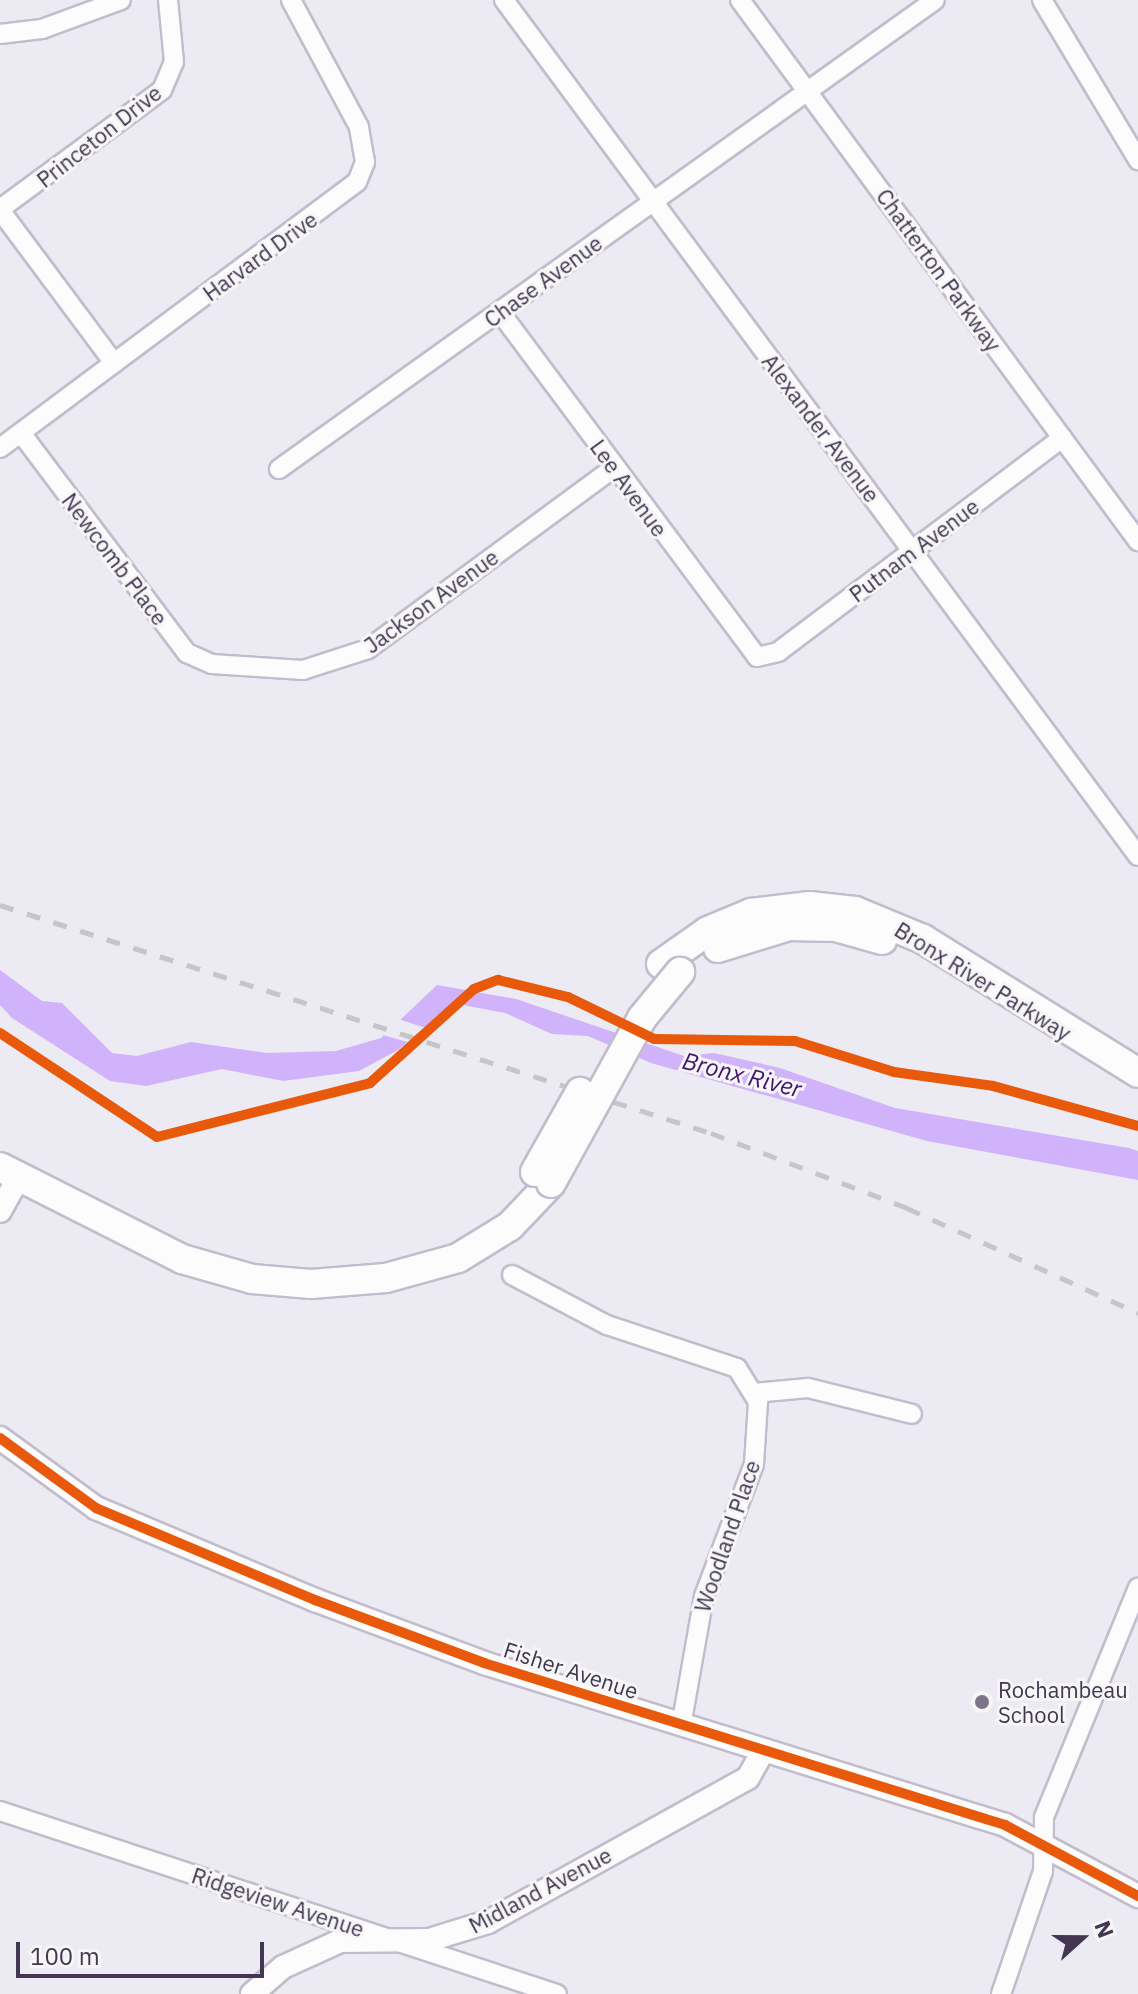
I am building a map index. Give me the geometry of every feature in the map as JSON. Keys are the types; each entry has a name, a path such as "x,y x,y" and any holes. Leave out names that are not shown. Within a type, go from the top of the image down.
{"highway":[{"name":"Bronx River Parkway","path":"9,1172 182,1259 311,1284 386,1278 458,1258 510,1226 543,1178 671,968 708,931 751,913 810,906 855,911 923,939 1138,1073"},
{"name":"Bronx River Parkway","path":"671,968 723,945 776,928 863,933 915,956 1138,1094"},
{"name":"Bronx River Parkway","path":"0,1145 185,1240 299,1265 371,1261 441,1244 491,1216 543,1178"}],"street":[{"path":"0,34 42,29 121,0"},
{"name":"Princeton Drive","path":"0,210 162,90 174,62 168,0"},
{"name":"Harvard Drive","path":"0,448 350,190 363,173 359,127 291,0"},
{"name":"Alexander Avenue","path":"504,0 1138,856"},
{"name":"Chatterton Parkway","path":"740,0 1138,541"},
{"name":"Chase Avenue","path":"279,469 935,0"},
{"path":"1042,0 1138,160"},
{"path":"0,210 114,363"},
{"name":"Lee Avenue","path":"500,312 744,646 763,658"},
{"name":"Newcomb Place","path":"21,433 181,645 204,663 223,665"},
{"name":"Putnam Avenue","path":"763,658 914,551 1062,438"},
{"name":"Jackson Avenue","path":"223,665 315,670 355,656 615,467"},
{"path":"0,1211 9,1172"},
{"path":"512,1275 607,1325 737,1368 754,1393 808,1388 912,1414"},
{"name":"Woodland Place","path":"681,1726 704,1596 754,1464 760,1426 754,1393"},
{"name":"Fisher Avenue","path":"2,1443 96,1508 315,1600 681,1726 1043,1843 1138,1896"},
{"path":"1001,1994 1043,1871 1044,1817 1138,1588"},
{"name":"Midland Avenue","path":"252,1994 321,1948 390,1939 429,1940 507,1913 748,1778 763,1751"},
{"name":"Ridgeview Avenue","path":"0,1811 557,1994"}],"water":[{"name":"Bronx River","path":"0,970 42,1001 62,1003 112,1053 137,1056 191,1042 267,1053 336,1051 381,1038 437,985 516,999 684,1056 714,1053 780,1068 895,1108 1129,1148 1138,1151 1138,1180 927,1141 651,1063 588,1036 552,1034 505,1013 452,1003 398,1050 359,1071 283,1081 222,1069 146,1086 110,1081 12,1018 0,1005"}],"pier":[{"path":"398,1019 426,1028 411,1043 383,1035"}],"railway":[{"path":"0,905 711,1133 907,1208 1138,1313"}],"cycle path":[{"path":"0,1033 157,1137 370,1083 474,989 498,980 568,997 654,1039 795,1041 894,1072 993,1086 1138,1126"},
{"path":"0,1438 96,1508 315,1600 484,1663 1005,1825 1138,1896"}],"place":[{"name":"Rochambeau School","path":"982,1702"}]}
